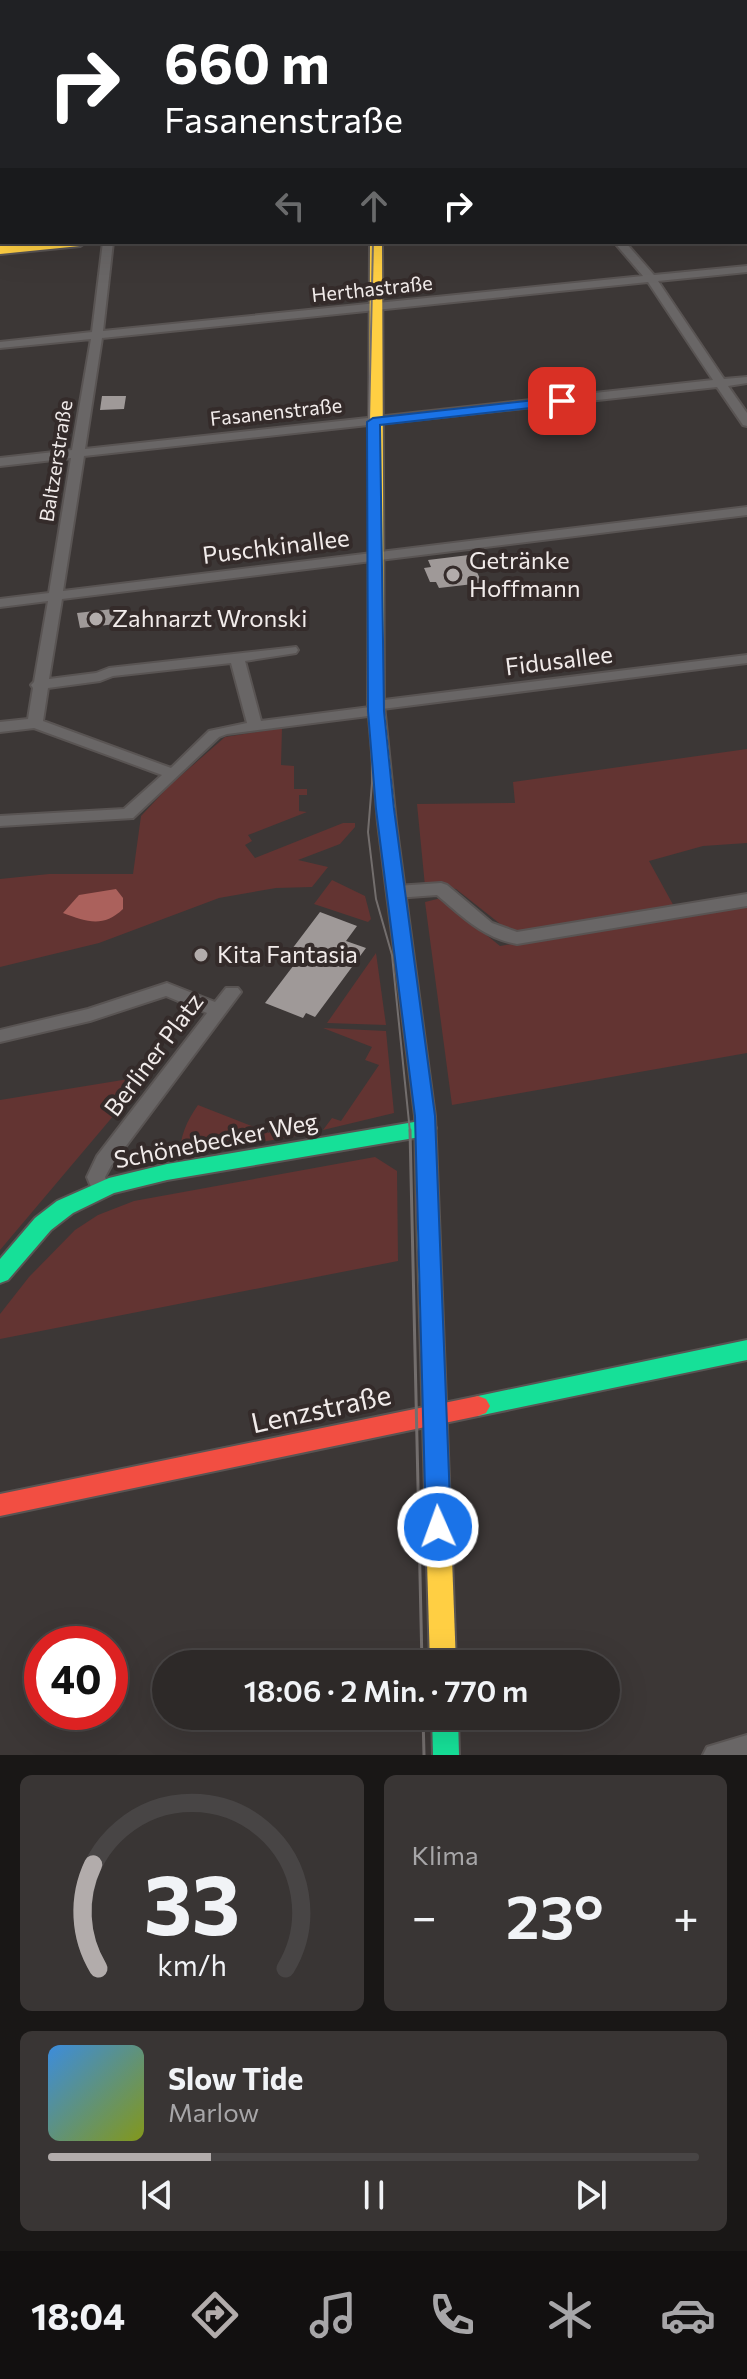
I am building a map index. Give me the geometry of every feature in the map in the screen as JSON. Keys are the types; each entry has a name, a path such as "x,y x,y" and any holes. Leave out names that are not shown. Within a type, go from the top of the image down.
{"street":[{"path":"0,250 60,244"},
{"name":"Baltzerstraße","path":"38,685 97,335 108,244"},
{"path":"376,244 373,422 376,708 426,1128 442,1650"},
{"path":"621,244 651,279 747,422"},
{"name":"Herthastraße","path":"0,345 747,269"},
{"name":"Fasanenstraße","path":"0,462 747,380"},
{"name":"Puschkinallee","path":"0,603 747,511"},
{"path":"35,723 38,685 100,677 109,672 291,650"},
{"path":"237,658 255,726"},
{"name":"Fidusallee","path":"0,821 128,814 214,734 376,708 747,659"},
{"path":"0,727 35,723 173,774"},
{"path":"396,892 441,889 504,938 747,900"},
{"path":"0,1036 90,1015 167,989 219,1011"},
{"name":"Berliner Platz","path":"101,1189 96,1177 104,1161 232,992"},
{"name":"Schönebecker Weg","path":"0,1274 43,1224 65,1207 101,1189 167,1172 426,1128"},
{"name":"Lenzstraße","path":"0,1505 747,1350"},
{"path":"445,1730 446,1755"},
{"path":"715,1755 747,1747"}],"shaded area":[{"path":"282,728 281,765 294,766 294,789 307,789 307,795 299,795 299,811 307,812 248,835 252,841 245,845 255,858 343,823 355,823 340,844 298,860 328,867 312,887 276,888 219,898 99,943 0,967 0,879 49,874 133,874 141,816 169,786 225,737"},
{"path":"747,749 747,843 703,846 649,861 676,910 514,935 456,889 425,886 417,804 515,803 513,782"},
{"path":"332,880 365,896 371,919 368,922 314,904"},
{"path":"116,889 123,898 123,909 109,919 94,922 63,913 79,895"},
{"path":"441,898 500,946 747,905 747,1053 452,1105 425,902"},
{"path":"376,953 386,1025 327,1023"},
{"path":"323,1028 386,1031 394,1113 323,1130 332,1118 341,1121 379,1065 365,1060 372,1047"},
{"path":"147,1076 0,1250 0,1100"},
{"path":"198,1105 269,1133 274,1127 296,1136 179,1156 185,1129"},
{"path":"375,1157 397,1171 398,1261 0,1339 0,1314 29,1277 75,1230 98,1215 134,1201"}],"building":[{"path":"102,396 126,396 124,409 100,410"},
{"name":"Getränke Hoffmann","path":"469,555 482,583 439,588 436,582 430,582 424,568 431,567 428,560"},
{"name":"Zahnarzt Wronski","path":"113,609 116,624 80,628 77,613"},
{"path":"320,912 357,926 346,941 366,948 315,1017 306,1013 303,1018 265,1003 303,953 292,949"}],"tram line":[{"path":"373,244 369,422 372,783 368,832 376,899 392,955 410,1132"},
{"path":"410,1130 422,1650"},
{"path":"423,1730 424,1755"}],"traffic: fast":[{"path":"0,1274 43,1224 65,1207 109,1186 167,1172 426,1128"},
{"path":"478,1406 747,1350"},
{"path":"445,1730 446,1755"}],"traffic: slow":[{"path":"0,250 60,244"},
{"path":"376,244 376,705 387,823"},
{"path":"428,1217 443,1650"}],"traffic: jam":[{"path":"387,823 425,1116 428,1217"},
{"path":"0,1505 478,1406"}],"place":[{"name":"Getränke Hoffmann","path":"453,575"},
{"name":"Zahnarzt Wronski","path":"96,619"},
{"name":"Kita Fantasia","path":"201,955"}],"route":[{"path":"438,1527 425,1116 385,809 376,711 373,422 562,401"}]}
